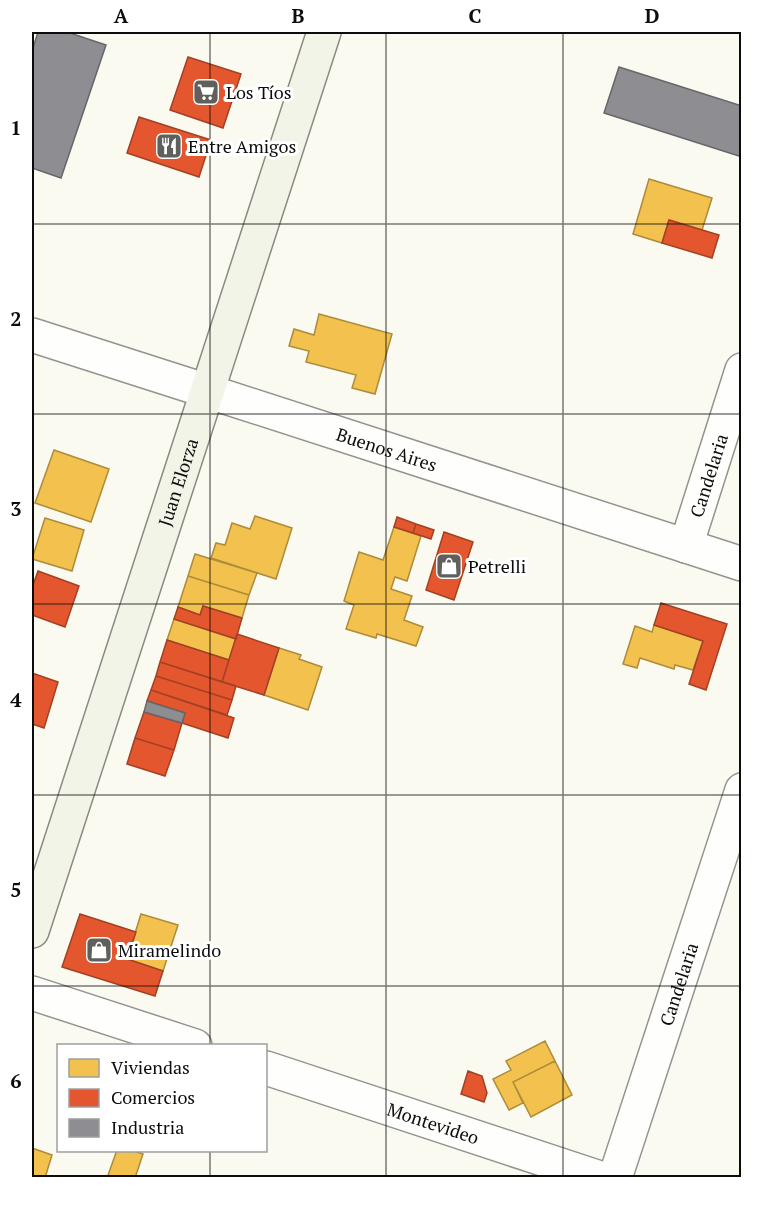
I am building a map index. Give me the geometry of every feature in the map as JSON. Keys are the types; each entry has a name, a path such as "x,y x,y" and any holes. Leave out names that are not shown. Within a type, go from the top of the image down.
{"main road":[{"name":"Juan Elorza","path":"32,931 324,32"}],"street":[{"name":"Buenos Aires","path":"32,334 741,564"},
{"name":"Candelaria","path":"686,546 741,370"},
{"name":"Candelaria","path":"615,1178 741,790"},
{"path":"32,993 189,1044"},
{"name":"Montevideo","path":"267,1068 600,1178"}],"building: Viviendas":[{"path":"649,179 712,198 702,230 669,220 662,243 633,234"},
{"path":"319,314 392,334 375,394 352,388 356,375 306,362 309,351 289,346 294,329 314,335"},
{"path":"54,450 109,469 91,522 35,503"},
{"path":"255,516 292,528 276,579 211,558 216,543 225,545 232,523 250,529"},
{"path":"45,518 84,530 72,571 32,559"},
{"path":"394,527 421,536 407,581 395,577 391,589 412,596 404,620 423,627 416,646 377,634 376,638 346,629 354,605 344,601 359,552 383,560"},
{"path":"195,554 257,573 249,595 188,576"},
{"path":"188,576 249,595 242,618 203,606 200,615 178,607"},
{"path":"174,619 236,639 229,660 167,640"},
{"path":"654,625 703,641 693,670 675,665 674,669 640,658 637,668 623,664 635,626 652,632"},
{"path":"279,648 301,655 299,659 322,667 308,710 264,695"},
{"path":"141,914 178,925 163,971 127,959"},
{"path":"545,1041 555,1061 513,1082 523,1103 509,1110 493,1079 511,1070 506,1061"},
{"path":"555,1061 572,1095 531,1117 513,1082"},
{"path":"32,1148 52,1155 45,1178 32,1178"},
{"path":"116,1152 143,1154 135,1178 107,1178"}],"building: Comercios":[{"name":"Los Tíos","path":"188,57 241,74 223,128 170,110"},
{"name":"Entre Amigos","path":"139,117 211,140 199,177 127,153"},
{"path":"669,220 719,235 712,258 662,243"},
{"path":"397,517 416,524 413,533 394,527"},
{"path":"416,524 434,530 431,539 413,533"},
{"name":"Petrelli","path":"444,532 473,542 454,600 426,590"},
{"path":"38,571 79,586 65,627 32,615 32,588"},
{"path":"661,603 727,624 706,690 689,684 703,641 654,625"},
{"path":"203,606 242,618 236,639 174,619 178,607 200,615"},
{"path":"237,634 279,648 264,695 222,682"},
{"path":"167,640 229,660 222,682 160,662"},
{"path":"160,662 236,686 232,700 156,676"},
{"path":"32,673 58,682 44,728 32,724"},
{"path":"156,676 232,700 227,715 151,690"},
{"path":"151,690 234,718 228,738 182,723 185,713 147,701"},
{"path":"144,712 182,723 174,750 135,738"},
{"path":"135,738 174,750 165,776 127,764"},
{"name":"Miramelindo","path":"80,914 136,932 127,959 163,971 155,996 62,967"},
{"path":"468,1071 482,1076 487,1093 484,1102 461,1094"}],"building: Industria":[{"path":"38,32 67,32 106,45 61,178 32,168 32,51"},
{"path":"619,67 742,106 742,157 604,113"},
{"path":"147,701 185,713 182,723 144,712"}],"place":[{"name":"Los Tíos","path":"206,92"},
{"name":"Entre Amigos","path":"169,146"},
{"name":"Petrelli","path":"449,566"},
{"name":"Miramelindo","path":"99,950"}]}
